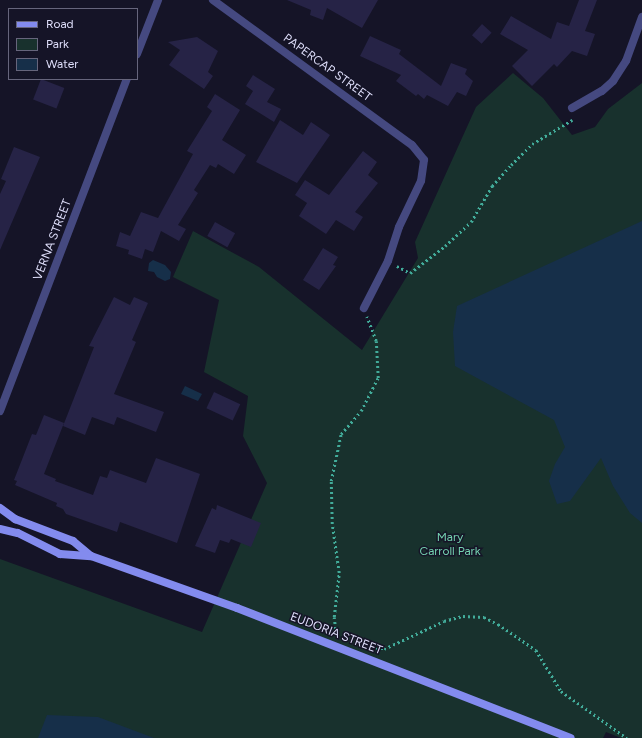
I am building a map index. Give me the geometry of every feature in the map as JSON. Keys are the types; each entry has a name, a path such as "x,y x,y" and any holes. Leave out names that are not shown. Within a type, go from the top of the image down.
{"street":[{"path":"138,51 158,0"},
{"name":"PAPERCAP STREET","path":"213,0 412,145 424,160 421,181 399,227 388,261"},
{"path":"572,108 602,91 613,81 626,61 642,17"},
{"name":"VERNA STREET","path":"0,411 127,80"},
{"path":"364,308 388,261"},
{"name":"EUDORIA STREET","path":"0,508 15,519 73,541 91,556"},
{"name":"EUDORIA STREET","path":"0,529 18,533 60,554 91,556 237,608 570,738"}],"path":[{"path":"388,261 410,273 445,246 471,222 492,186 532,144 577,117 572,108"},
{"path":"342,637 335,634 334,617 339,573 332,524 332,481 342,434 361,411 378,378 376,341 364,308"},
{"path":"370,649 384,649 444,621 463,616 484,617 516,635 536,650 561,691 627,738"}],"green space":[{"name":"Mary Carroll Park","path":"513,73 543,98 572,135 595,127 608,109 642,83 642,738 621,738 606,732 603,738 0,738 0,559 202,632 267,483 243,436 248,396 204,372 219,300 173,277 193,231 259,267 362,350 418,258 415,242 476,107"}],"water":[{"path":"642,221 642,523 630,513 613,486 601,458 570,501 557,504 549,481 555,464 565,447 554,420 455,366 453,332 457,306"},
{"path":"153,260 165,265 171,272 170,279 165,281 157,277 154,272 148,271 149,263"},
{"path":"185,386 202,394 198,401 181,394"},
{"path":"47,715 98,717 154,738 38,738"}],"building":[{"path":"287,0 378,0 362,28 327,8 323,20 310,15 311,10"},
{"path":"579,0 597,0 585,31 595,34 587,56 572,51 557,67 554,64 532,86 512,66 528,50 500,34 511,16 551,39 557,22 569,26"},
{"path":"482,24 492,33 482,44 472,35"},
{"path":"370,36 401,50 399,54 441,86 451,63 467,69 465,74 473,81 466,96 457,92 448,106 427,95 424,99 418,94 416,96 396,81 401,75 360,56"},
{"path":"197,37 218,51 208,72 213,76 204,89 169,65 180,50 168,42"},
{"path":"253,75 275,89 267,102 281,109 274,122 245,104 253,91 246,86"},
{"path":"41,80 64,88 56,108 33,100"},
{"path":"215,94 240,110 222,140 246,155 234,174 218,164 216,168 210,165 194,190 198,193 178,225 186,229 179,241 161,231 153,252 145,249 142,259 128,254 129,250 116,246 120,232 130,236 141,212 158,218 193,154 187,151 212,111 207,107"},
{"path":"280,120 303,135 311,122 330,135 297,183 256,162"},
{"path":"14,147 40,157 0,250 0,194 6,181 1,179"},
{"path":"363,151 377,162 368,175 378,183 355,212 363,217 354,231 336,220 326,234 299,216 307,203 295,195 305,180 329,195"},
{"path":"215,222 235,233 227,247 207,236"},
{"path":"323,248 338,257 333,265 336,266 319,290 303,280"},
{"path":"114,297 130,305 134,297 148,303 132,340 136,342 114,394 164,412 156,432 117,417 114,425 92,417 85,435 63,426 94,347 89,346"},
{"path":"214,392 240,404 233,421 206,408"},
{"path":"44,415 64,423 44,474 56,479 55,481 93,495 100,476 107,478 110,470 146,483 156,458 200,474 177,543 120,522 117,532 66,514 63,509 56,506 57,503 15,485 17,481 14,480 32,434 36,435"},
{"path":"217,505 261,523 251,547 231,539 229,543 220,540 215,553 195,546 212,508 216,510"}]}
